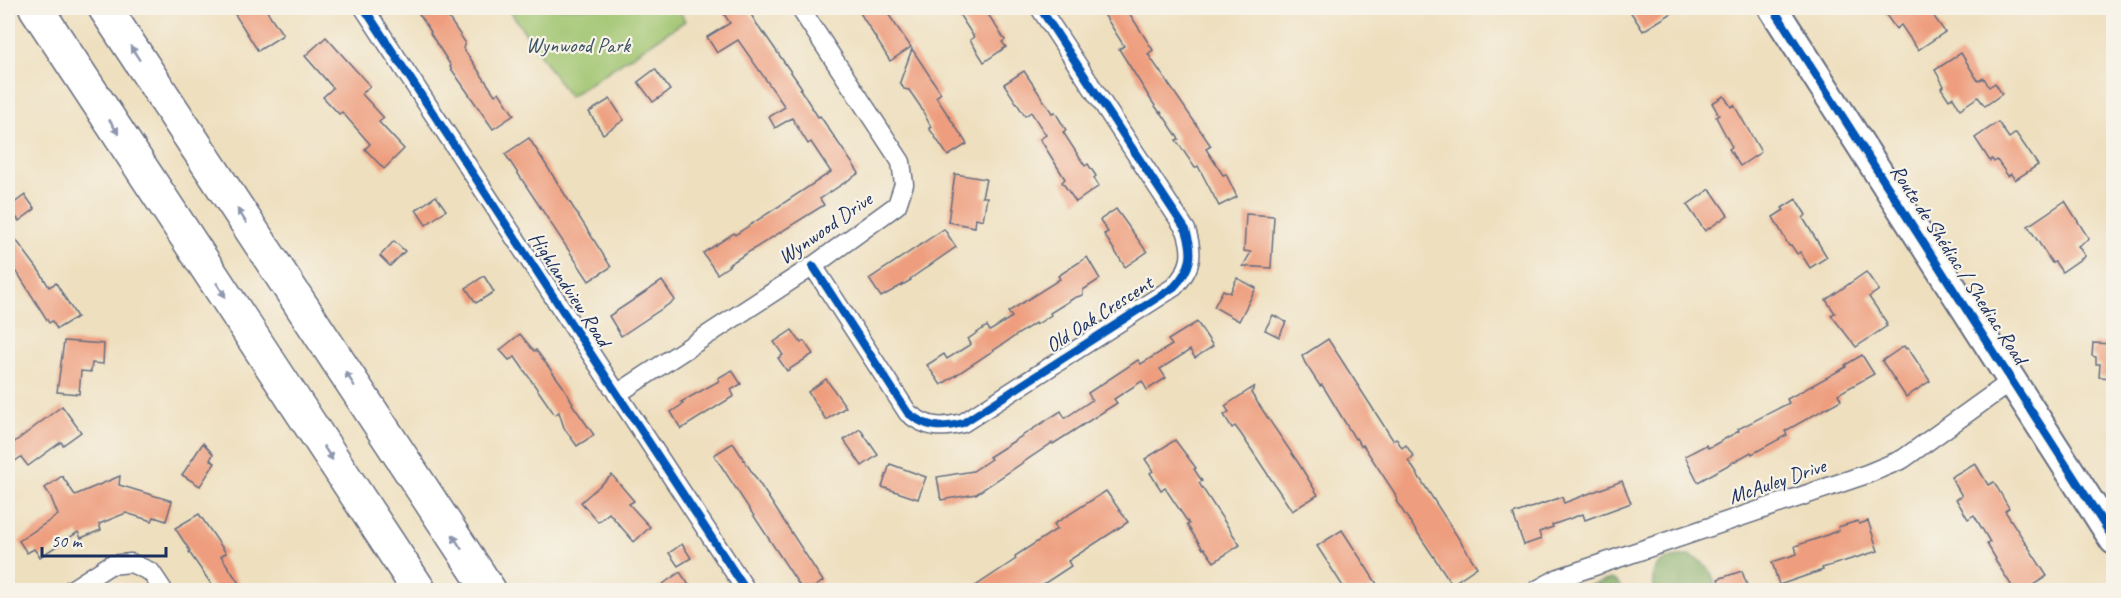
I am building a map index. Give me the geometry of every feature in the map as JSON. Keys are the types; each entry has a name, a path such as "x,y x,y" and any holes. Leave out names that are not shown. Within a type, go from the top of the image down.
{"highway":[{"path":"36,8 419,591"},
{"path":"105,8 489,591"}],"main road":[{"name":"Route de Shédiac / Shediac Road","path":"1773,8 2114,540"}],"street":[{"name":"Highlandview Road","path":"364,8 746,591"},
{"name":"Wynwood Drive","path":"617,394 813,266 897,205 904,184 901,162 800,8"},
{"name":"Old Oak Crescent","path":"813,266 908,413 921,423 947,427 963,423 1174,287 1185,276 1191,261 1191,245 1186,230 1040,8"},
{"name":"McAuley Drive","path":"1538,591 1559,578 1867,474 1903,459 2013,380"},
{"path":"70,591 110,565 131,563 151,573 163,591"}],"green space":[{"name":"Wynwood Park","path":"508,8 678,8 685,21 569,97"},
{"path":"1690,556 1701,561 1711,573 1715,590 1655,590 1653,577 1658,565 1667,559"},
{"path":"1611,579 1617,582 1623,590 1573,590"}],"building":[{"path":"231,8 265,8 283,35 258,51"},
{"path":"415,8 442,8 465,42 463,48 495,95 499,92 514,115 493,129 450,67"},
{"path":"720,8 747,8 802,88 800,89 818,117 820,116 859,173 820,199 824,205 717,274 703,253 734,233 735,235 831,172 811,142 808,144 792,118 775,128 769,117 785,107 738,40 717,53 707,37 730,23"},
{"path":"857,8 884,8 911,47 890,61"},
{"path":"955,8 984,8 1005,40 1002,42 1006,47 984,62 970,40 974,37"},
{"path":"1100,8 1126,8 1153,50 1148,54 1211,146 1206,149 1223,175 1226,174 1237,197 1219,206 1198,166 1195,168 1176,140 1179,139 1119,49 1124,46"},
{"path":"1628,8 1680,8 1643,31"},
{"path":"1881,8 1928,8 1945,32 1918,50 1901,25 1896,29"},
{"path":"326,37 370,86 362,94 384,118 379,122 404,149 384,169 365,149 370,144 342,112 339,114 323,97 333,88 305,56"},
{"path":"912,49 941,93 936,97 967,144 948,156 929,128 931,127 920,106 900,82"},
{"path":"1961,53 1978,81 1984,78 1989,87 1995,83 2002,94 1985,106 1978,97 1960,109 1953,97 1949,100 1941,88 1944,86 1935,70"},
{"path":"655,69 670,90 653,102 638,82"},
{"path":"1024,71 1052,113 1055,112 1066,130 1063,132 1085,166 1088,164 1096,176 1094,178 1099,186 1076,202 1062,182 1065,179 1040,139 1046,135 1031,112 1025,116 1004,84"},
{"path":"1724,96 1731,107 1734,105 1761,152 1740,166 1729,149 1732,147 1716,117 1719,115 1712,103"},
{"path":"610,99 624,120 603,134 589,112"},
{"path":"1998,122 2009,138 2016,133 2038,165 2015,180 2011,174 2008,176 1997,160 1990,161 1975,138"},
{"path":"529,138 611,267 589,281 505,154"},
{"path":"955,174 986,179 982,197 987,197 983,220 976,218 975,227 948,222"},
{"path":"1710,189 1728,215 1705,231 1687,205"},
{"path":"25,195 35,209 19,221 9,207"},
{"path":"436,196 446,210 426,225 416,210"},
{"path":"1796,199 1806,215 1803,218 1827,257 1810,268 1800,252 1797,254 1791,245 1789,246 1773,217"},
{"path":"2065,201 2089,239 2078,246 2085,256 2062,272 2055,262 2052,263 2028,226"},
{"path":"1116,209 1147,252 1125,267 1104,234 1108,232 1100,220"},
{"path":"1246,214 1274,216 1271,268 1243,266 1251,252 1244,251"},
{"path":"8,229 49,287 56,283 77,317 57,329 52,321 49,323 17,272 8,279"},
{"path":"944,229 956,247 911,280 881,297 869,279"},
{"path":"394,241 405,251 390,266 380,256"},
{"path":"1087,257 1100,279 1083,290 1083,295 1050,313 1051,315 1036,325 1035,323 941,385 927,365 944,354 947,359 971,344 968,339 987,326 990,331 1012,317 1008,312 1060,279 1058,276"},
{"path":"1866,272 1879,290 1869,297 1887,326 1856,347 1831,315 1835,313 1826,300"},
{"path":"484,276 494,292 476,303 466,288"},
{"path":"1237,278 1256,288 1239,321 1214,307 1223,290 1230,293"},
{"path":"662,281 675,300 621,336 609,316"},
{"path":"1273,315 1286,322 1279,337 1265,330"},
{"path":"1197,322 1213,346 1195,358 1190,350 1160,369 1166,378 1147,390 1142,381 1114,399 1117,403 976,494 941,500 937,477 973,471 991,459 989,457 1061,411 1065,418 1092,400 1088,393 1138,360 1141,364 1172,345 1168,340"},
{"path":"792,330 813,354 787,371 778,358 783,355 774,342"},
{"path":"520,334 534,351 536,350 562,385 572,404 594,435 577,446 564,428 559,412 555,415 515,357 509,360 500,350"},
{"path":"1328,339 1393,440 1396,438 1402,448 1406,445 1414,457 1408,461 1477,567 1452,584 1396,501 1394,492 1363,445 1361,446 1355,439 1326,391 1322,385 1320,386 1305,363 1302,356"},
{"path":"64,341 104,344 103,364 92,363 91,372 81,371 79,394 57,392"},
{"path":"2093,343 2114,344 2114,378 2099,377 2100,364 2096,364 2096,357 2092,356"},
{"path":"1904,346 1908,348 1930,381 1906,397 1882,361"},
{"path":"1862,355 1874,374 1838,394 1841,400 1785,431 1787,435 1698,482 1685,456 1706,445 1708,448 1714,445 1739,431 1738,429 1789,403 1787,399 1846,367 1845,365"},
{"path":"732,370 741,384 731,390 734,396 681,429 671,412 683,404 681,402 719,381 718,378"},
{"path":"826,379 846,407 826,420 808,392"},
{"path":"1255,386 1251,393 1318,495 1292,511 1241,434 1235,426 1232,428 1224,415 1229,412 1225,406"},
{"path":"62,406 81,432 63,445 61,442 28,466 21,457 8,466 8,447"},
{"path":"860,429 878,455 862,466 844,440"},
{"path":"1175,440 1196,468 1194,469 1202,481 1199,483 1240,545 1214,562 1187,525 1189,524 1165,488 1161,490 1150,473 1153,471 1145,459"},
{"path":"203,443 213,454 210,460 215,463 200,486 182,475"},
{"path":"733,443 823,581 809,591 803,591 714,455"},
{"path":"1975,463 1988,485 1994,482 2009,508 2005,511 2047,576 2024,591 2015,591 1995,560 1987,544 1990,542 1974,515 1968,519 1956,499 1962,496 1951,477"},
{"path":"890,464 926,477 918,499 882,487"},
{"path":"612,475 634,501 629,504 650,527 634,542 609,513 598,522 581,502"},
{"path":"62,476 75,495 120,476 119,485 172,501 166,521 154,517 152,521 126,513 99,524 101,530 81,538 78,532 40,557 34,549 27,553 19,541 58,515 45,488"},
{"path":"1622,481 1631,503 1585,520 1583,514 1552,525 1553,527 1539,532 1541,539 1524,545 1513,514 1562,497 1564,503"},
{"path":"1106,491 1128,522 1068,561 1071,566 1036,589 1033,585 1024,591 968,591 1016,559 1015,556 1057,529 1054,524"},
{"path":"199,514 226,553 221,556 244,591 216,591 189,552 175,528"},
{"path":"1858,521 1859,524 1868,521 1878,551 1822,568 1823,570 1779,585 1772,562 1797,554 1795,546"},
{"path":"1342,530 1377,584 1367,591 1346,591 1317,546"},
{"path":"682,544 691,558 678,566 669,553"},
{"path":"1742,571 1749,591 1722,591 1718,579"},
{"path":"680,572 693,591 653,591"}],"cycle path":[{"path":"364,8 746,590"},
{"path":"813,266 908,413 921,422 934,426 963,423 1174,287 1185,273 1190,260 1190,246 1186,230 1040,8"},
{"path":"1773,8 2114,540"}]}
